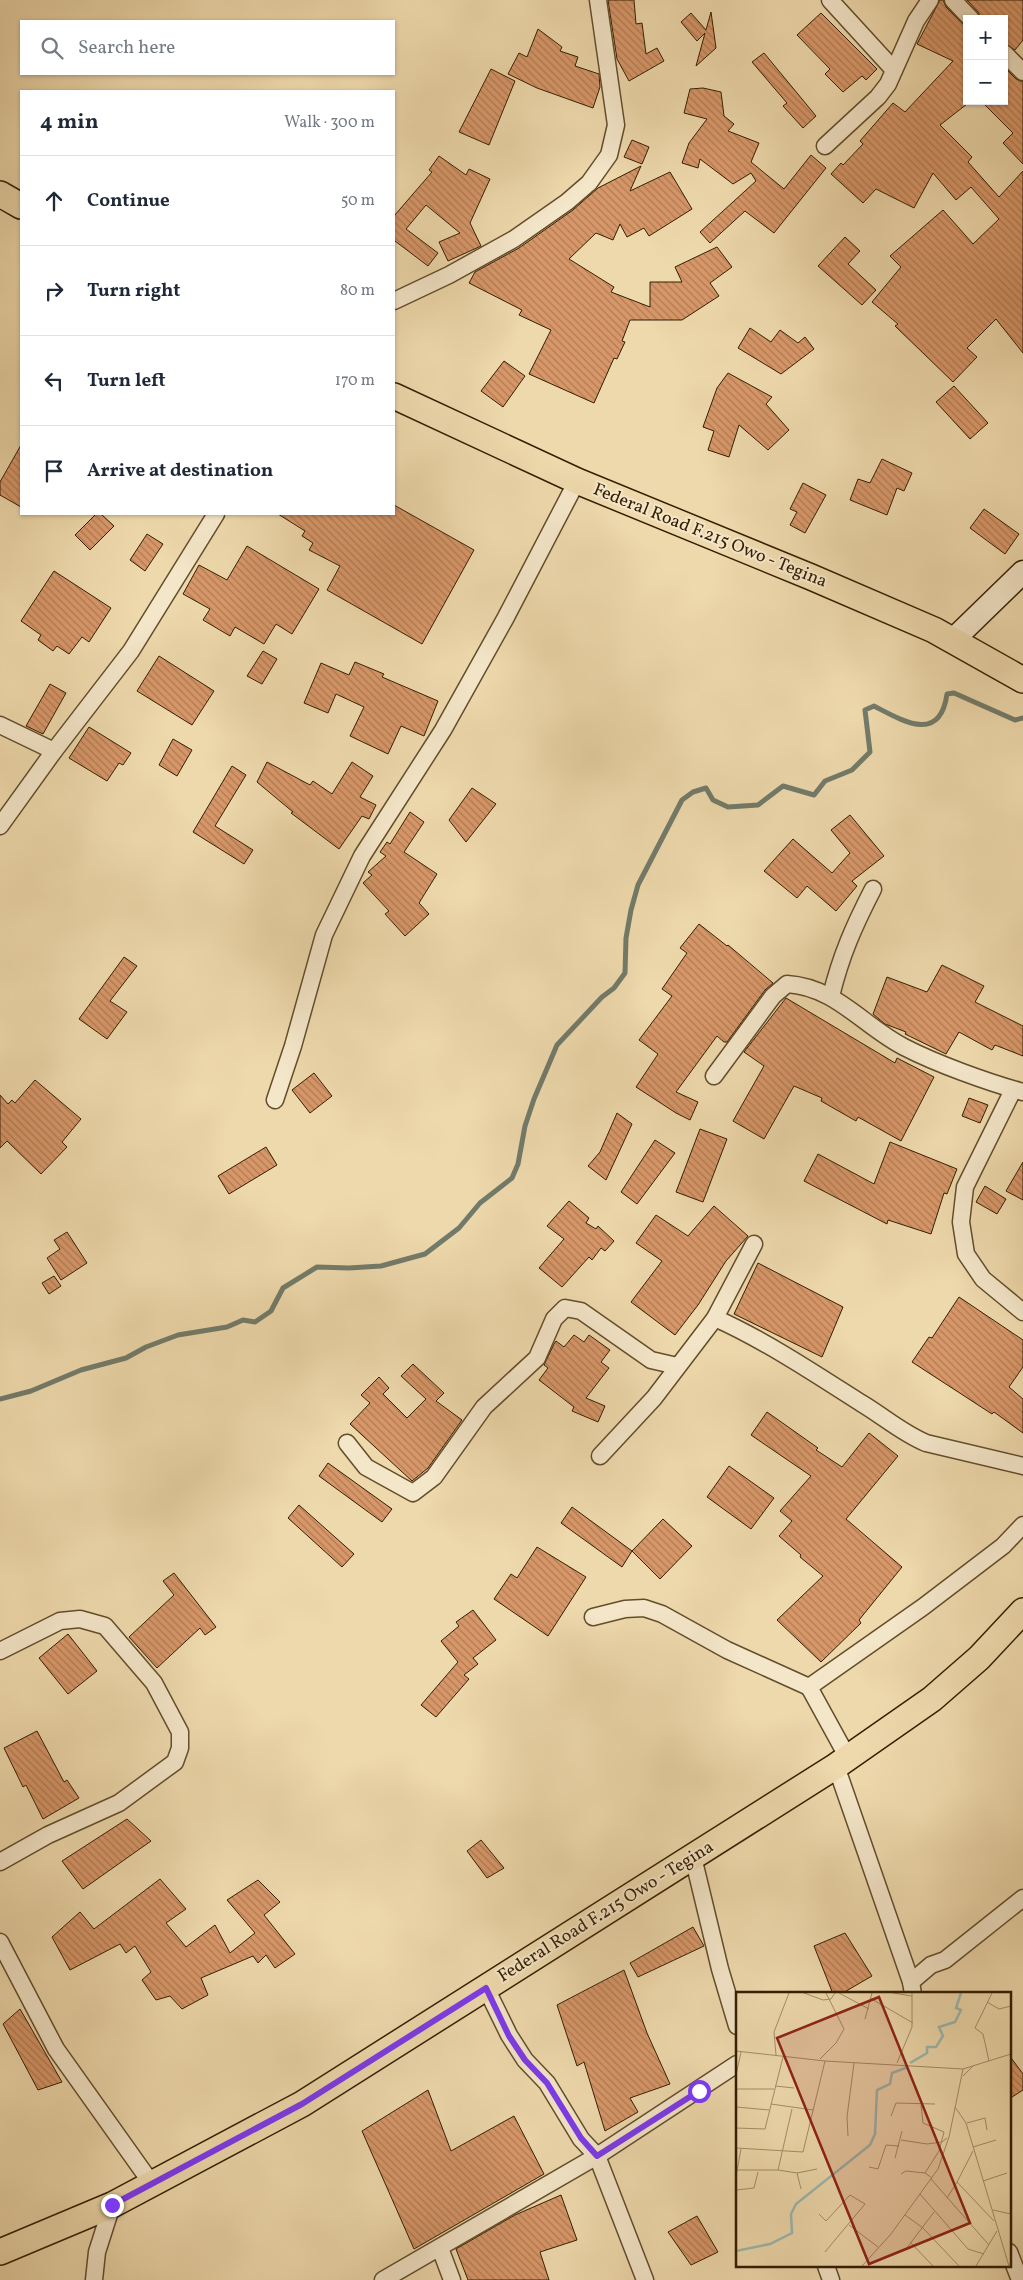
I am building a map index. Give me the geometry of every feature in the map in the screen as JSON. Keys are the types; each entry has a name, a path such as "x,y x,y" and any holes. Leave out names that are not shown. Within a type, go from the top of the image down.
{"main road":[{"path":"0,194 20,205"},
{"name":"Federal Road F.215 Owo - Tegina","path":"395,396 577,480 811,577 953,640 1023,680"},
{"name":"Federal Road F.215 Owo - Tegina","path":"0,2252 112,2205 302,2104 842,1762 932,1699 979,1658 1023,1611"}],"street":[{"path":"395,301 449,275 514,239 567,202 590,183 609,156 616,125 598,0"},
{"path":"830,0 894,70"},
{"path":"825,146 878,97 888,84 916,21 930,0"},
{"path":"953,0 967,15"},
{"path":"1008,58 1023,72"},
{"path":"275,1100 293,1046 324,934 332,917 362,856 443,730 505,620 577,480"},
{"path":"0,826 54,751 131,651 215,515"},
{"path":"953,640 1023,572"},
{"path":"0,725 54,751"},
{"path":"831,996 838,966 851,930 873,889"},
{"path":"714,1076 773,996 788,984 804,985 831,996 903,1047 1018,1091 965,1188 961,1222 966,1254 982,1279 1023,1312"},
{"path":"600,1456 654,1398 715,1318 754,1244"},
{"path":"347,1443 366,1467 413,1493 434,1477 484,1407 537,1358 554,1319 565,1308 581,1311 651,1360 677,1366"},
{"path":"715,1318 742,1330 926,1444 1023,1466"},
{"path":"809,1688 923,1607 1003,1546 1023,1524"},
{"path":"593,1617 625,1609 644,1608 662,1614 727,1650 809,1688 842,1762 912,1988"},
{"path":"0,1651 60,1621 80,1619 105,1626 154,1683 180,1732 180,1748 175,1762 167,1768 118,1803 48,1836 0,1862"},
{"path":"693,1857 720,1969 736,2023"},
{"path":"912,1988 931,1965 944,1960 1023,1898"},
{"path":"0,1942 56,2049 152,2184"},
{"path":"486,1988 509,2036 525,2060 547,2083 581,2138 597,2156 645,2280"},
{"path":"384,2280 597,2156 736,2065"},
{"path":"94,2280 97,2252 112,2205"},
{"path":"440,2248 452,2280"},
{"path":"1010,2255 1020,2280"},
{"path":"827,2268 831,2280"}],"building":[{"path":"608,0 634,0 636,24 642,23 646,54 657,48 664,61 629,81 617,59"},
{"path":"940,0 943,0 946,7 963,24 963,105 966,105 940,125 972,157 968,162 999,197 1023,171 1023,353 996,319 967,348 977,357 953,382 895,326 898,324 872,302 901,267 890,256 943,210 973,244 999,219 971,187 956,200 933,173 914,208 876,189 863,203 831,174 841,163 843,165 863,144 860,141 893,103 905,112 953,61 917,44"},
{"path":"967,0 1023,0 1023,40 1015,50 1008,46 1008,15 979,15"},
{"path":"711,12 716,48 696,66 705,33 697,41 681,22 691,13 706,30"},
{"path":"821,13 877,69 866,80 862,76 843,92 825,74 830,69 797,35"},
{"path":"538,29 562,47 560,51 578,57 575,66 599,74 600,87 593,108 537,88 508,74 519,53 527,57"},
{"path":"764,53 816,116 803,128 783,106 787,103 752,62"},
{"path":"491,69 515,81 489,145 459,132"},
{"path":"1008,71 1016,79 1023,82 1023,164 1003,143 1013,133 985,105 1008,105"},
{"path":"703,88 721,92 724,116 734,124 728,131 759,143 751,162 784,189 811,155 826,168 774,233 745,211 710,243 700,232 756,181 751,173 733,184 700,159 698,168 682,163 689,143 707,119 684,113 690,89"},
{"path":"632,140 649,147 642,164 624,157"},
{"path":"439,156 466,175 469,169 490,179 470,223 481,246 448,261 439,242 460,233 426,205 406,229 438,253 428,266 395,241 395,215 432,172 429,170"},
{"path":"641,166 630,191 670,172 692,209 649,236 644,228 627,237 620,224 613,240 596,233 569,259 614,287 611,292 650,307 650,282 682,282 675,267 717,247 732,267 710,283 719,296 682,320 630,320 622,341 625,342 617,359 614,358 594,403 529,374 551,330 519,315 522,310 469,283 475,272 519,248 573,210 598,188"},
{"path":"845,237 860,251 848,264 876,290 862,305 818,266"},
{"path":"750,328 771,342 780,330 798,343 805,337 814,349 781,374 738,348"},
{"path":"504,361 525,376 503,407 481,391"},
{"path":"728,373 772,397 766,404 789,430 768,450 739,425 729,457 708,450 714,431 703,427 717,388"},
{"path":"954,386 988,423 970,439 936,402"},
{"path":"20,447 20,506 0,495 0,482"},
{"path":"882,459 912,473 904,491 897,488 887,515 850,500 858,479 870,483"},
{"path":"803,483 826,495 805,533 790,525 797,512 790,509"},
{"path":"395,506 474,550 422,644 327,590 340,566 309,550 313,543 302,536 305,531 280,515 395,515"},
{"path":"984,509 1019,534 1005,554 970,528"},
{"path":"95,515 102,515 114,526 90,550 75,535"},
{"path":"147,534 163,544 145,571 130,560"},
{"path":"247,546 319,589 292,634 276,624 264,644 235,627 230,636 203,620 210,609 183,594 199,565 227,580"},
{"path":"54,571 111,608 89,642 82,637 69,654 57,646 53,651 38,640 41,635 21,621"},
{"path":"263,651 277,659 262,684 247,676"},
{"path":"159,656 214,691 192,725 137,691"},
{"path":"355,662 384,674 382,677 438,701 424,736 401,726 388,754 350,736 364,707 336,694 328,713 304,703 321,663 349,675"},
{"path":"50,684 66,693 43,734 26,726"},
{"path":"89,727 131,753 123,765 119,763 107,781 69,758"},
{"path":"173,739 192,750 177,776 159,765"},
{"path":"267,762 310,785 313,781 332,794 352,762 373,776 360,797 376,805 369,819 362,816 339,849 291,813 293,812 257,782"},
{"path":"232,766 246,775 215,826 253,850 244,864 193,832"},
{"path":"472,788 496,804 466,842 449,820"},
{"path":"410,812 424,822 404,852 437,874 419,903 429,914 405,936 385,914 389,911 363,883 372,875 368,872 386,856 380,852 387,842 390,844"},
{"path":"850,815 884,856 852,881 857,886 836,911 807,886 797,898 764,871 793,839 832,873 850,853 831,830"},
{"path":"699,924 728,945 773,983 765,990 727,1042 724,1042 717,1036 676,1092 698,1102 690,1120 636,1087 658,1054 639,1040 672,996 662,989 687,953 680,948"},
{"path":"124,957 137,966 110,1001 127,1012 107,1039 79,1019"},
{"path":"942,965 984,986 975,1002 1023,1026 1023,1056 995,1045 992,1050 959,1032 946,1054 905,1034 906,1032 885,1024 873,1014 887,977 927,992"},
{"path":"786,998 895,1063 897,1058 934,1077 901,1141 858,1117 856,1121 821,1101 822,1098 794,1086 764,1139 733,1121 764,1066 744,1052"},
{"path":"314,1073 332,1096 310,1113 292,1090"},
{"path":"35,1080 81,1119 62,1142 67,1147 41,1174 7,1141 0,1148 0,1095 8,1104 12,1100 15,1103"},
{"path":"969,1098 988,1105 980,1123 962,1116"},
{"path":"617,1113 632,1124 606,1180 588,1166 600,1152"},
{"path":"700,1129 727,1139 703,1202 676,1192"},
{"path":"655,1140 675,1153 637,1204 621,1192"},
{"path":"890,1142 957,1169 947,1194 944,1193 931,1234 888,1220 887,1224 804,1181 818,1154 874,1184"},
{"path":"266,1147 277,1165 229,1194 218,1176"},
{"path":"1023,1162 1023,1200 1006,1191"},
{"path":"985,1186 1006,1199 997,1214 976,1202"},
{"path":"569,1201 589,1218 586,1223 596,1229 598,1226 614,1241 605,1251 601,1248 592,1260 589,1257 562,1287 539,1268 564,1239 547,1226"},
{"path":"714,1206 748,1236 726,1261 698,1305 675,1335 631,1302 662,1261 636,1243 656,1215 688,1236"},
{"path":"67,1232 87,1263 61,1280 47,1258 60,1249 54,1240"},
{"path":"758,1263 843,1307 822,1357 734,1314"},
{"path":"54,1276 61,1286 49,1294 42,1283"},
{"path":"959,1297 1023,1340 1023,1367 1009,1387 1023,1399 1023,1433 994,1412 992,1414 912,1362 929,1337 932,1338"},
{"path":"574,1335 584,1342 589,1335 610,1350 601,1362 609,1368 586,1398 605,1406 598,1422 572,1411 574,1407 539,1380 548,1368 544,1365 556,1341 564,1347"},
{"path":"413,1364 444,1393 436,1401 462,1420 428,1468 412,1481 350,1424 370,1403 361,1395 379,1377 389,1388 383,1394 407,1418 426,1399 401,1376"},
{"path":"767,1412 818,1448 816,1450 842,1467 869,1433 898,1456 846,1519 902,1567 859,1620 861,1623 821,1662 777,1620 823,1576 779,1536 792,1521 780,1511 811,1476 751,1435"},
{"path":"328,1463 392,1509 382,1522 319,1476"},
{"path":"729,1466 774,1498 751,1529 707,1497"},
{"path":"299,1505 354,1554 342,1567 288,1518"},
{"path":"572,1507 632,1551 622,1567 561,1523"},
{"path":"663,1519 692,1546 660,1579 632,1551"},
{"path":"537,1547 586,1577 548,1636 494,1599 511,1574 517,1578"},
{"path":"174,1573 216,1627 205,1635 200,1628 157,1668 129,1637 174,1595 163,1581"},
{"path":"473,1610 496,1640 473,1658 478,1664 464,1675 469,1679 436,1717 421,1705 458,1662 441,1641 459,1626 456,1622"},
{"path":"68,1634 97,1671 68,1694 39,1658"},
{"path":"37,1731 64,1782 67,1780 79,1798 43,1819 26,1785 23,1787 4,1748"},
{"path":"127,1819 151,1841 83,1889 62,1861"},
{"path":"481,1840 504,1868 487,1878 467,1851"},
{"path":"160,1879 186,1909 166,1923 186,1947 215,1925 230,1953 255,1933 227,1900 258,1880 280,1902 264,1915 295,1954 275,1968 266,1955 258,1963 253,1956 201,1978 208,1995 182,2009 170,1996 156,2000 142,1980 151,1972 135,1946 126,1953 120,1944 70,1970 52,1937 80,1912 94,1929"},
{"path":"693,1927 704,1946 638,1977 630,1963"},
{"path":"845,1933 872,1976 844,1992 832,1992 814,1946"},
{"path":"624,1970 647,2033 670,2084 630,2098 638,2112 605,2131 584,2062 577,2066 557,2005"},
{"path":"20,2009 62,2082 38,2090 3,2024"},
{"path":"1010,2056 1023,2074 1023,2090 1010,2098"},
{"path":"428,2090 451,2151 514,2116 544,2174 414,2249 362,2131"},
{"path":"561,2195 577,2240 540,2252 549,2280 468,2280 456,2249 515,2215"},
{"path":"697,2216 718,2252 691,2265 668,2232"}],"waterway":[{"path":"0,1399 31,1391 81,1370 126,1358 146,1347 178,1335 227,1327 243,1320 255,1322 271,1311 283,1288 317,1267 381,1266 425,1254 459,1228 480,1203 512,1178 518,1164 525,1126 534,1099 557,1045 602,997 614,988 625,973 626,938 638,885 682,800 693,792 706,788 713,800 728,807 758,805 783,786 814,795 825,781 852,770 870,752 865,710 874,706 908,722 928,724 937,719 943,709 947,694 954,693 1015,720 1023,718"}],"route":[{"path":"112,2205 302,2104 486,1988 509,2036 525,2060 547,2083 581,2138 597,2156 699,2091"}]}
